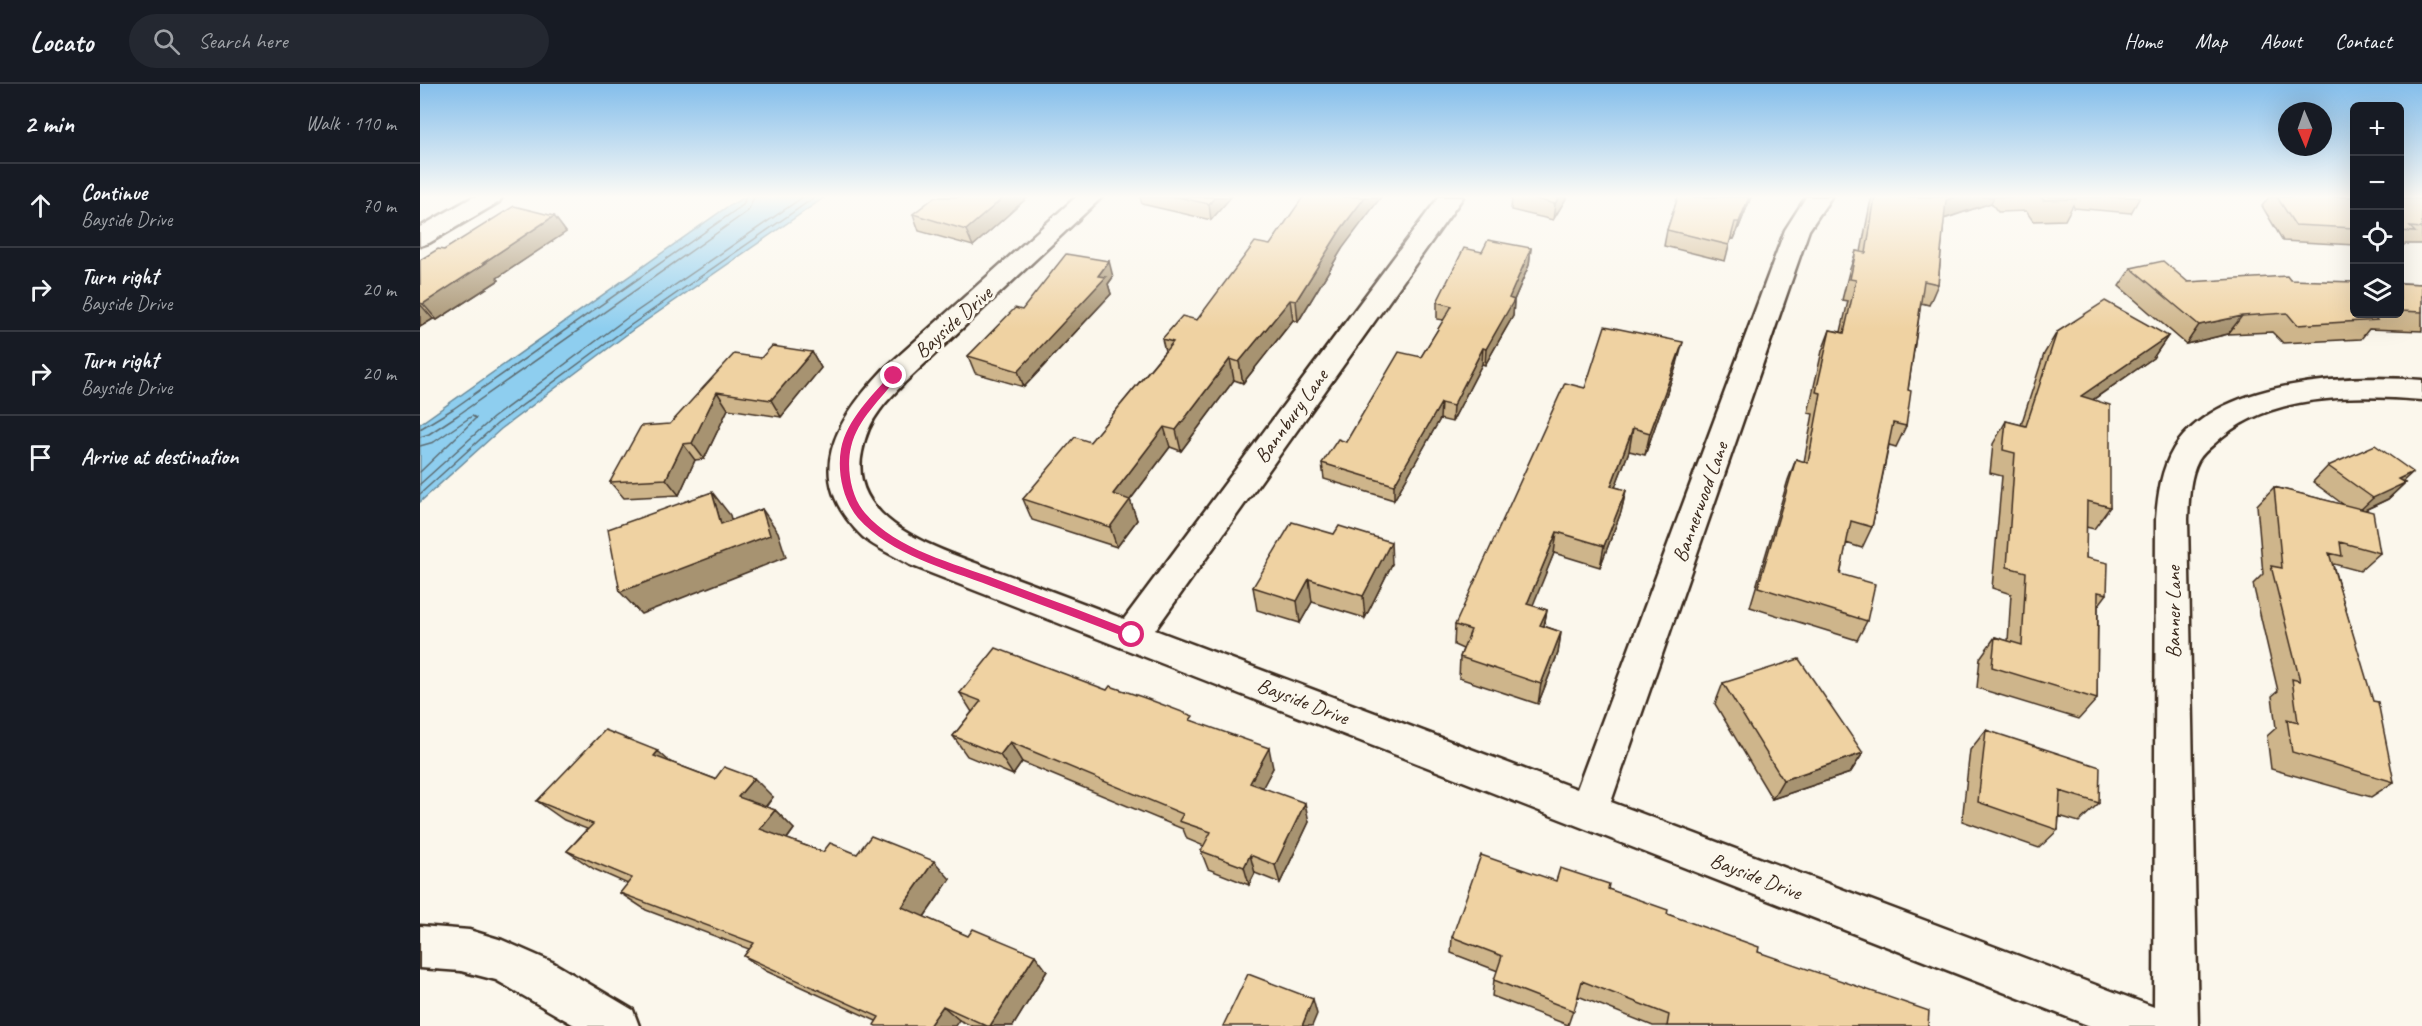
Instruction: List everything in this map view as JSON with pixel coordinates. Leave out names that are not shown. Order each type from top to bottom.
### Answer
[{"type":"street","name":"Bayside Drive","points":[[1042,241],[880,390],[858,417],[846,448],[845,477],[853,502],[862,516],[875,529],[904,547],[2147,1026]]},
{"type":"street","name":"Bannbury Lane","points":[[1132,635],[1419,241]]},
{"type":"street","name":"Bannerwood Lane","points":[[1588,811],[1793,241]]},
{"type":"street","name":"Banner Lane","points":[[2176,1026],[2172,519],[2173,499],[2181,465],[2189,450],[2234,416],[2290,394],[2340,388],[2422,390]]},
{"type":"street","points":[[420,947],[484,954],[506,963],[617,1026]]},
{"type":"water","points":[[679,241],[761,241],[634,329],[501,429],[420,502],[420,424]]},
{"type":"building","points":[[458,241],[516,241],[423,304],[420,303],[420,260],[438,249],[444,250]]},
{"type":"building","points":[[1273,241],[1334,241],[1296,301],[1290,300],[1239,362],[1230,359],[1176,430],[1164,427],[1113,494],[1130,500],[1110,527],[1023,499],[1075,437],[1090,442],[1173,342],[1162,339],[1182,316],[1197,320],[1255,242],[1270,245]]},
{"type":"building","points":[[1488,241],[1531,248],[1509,298],[1514,300],[1486,349],[1483,348],[1453,406],[1441,403],[1394,485],[1322,463],[1338,439],[1346,442],[1399,352],[1421,357],[1452,306],[1437,302],[1464,248],[1482,252]]},
{"type":"building","points":[[1712,241],[1730,241],[1729,245]]},
{"type":"building","points":[[1868,241],[1942,241],[1938,284],[1924,281],[1908,390],[1911,391],[1906,426],[1893,423],[1872,527],[1851,521],[1840,574],[1875,584],[1867,621],[1758,587],[1796,459],[1808,463],[1821,393],[1816,392],[1830,330],[1844,333],[1856,280],[1850,279],[1856,251],[1866,253]]},
{"type":"building","points":[[1066,254],[1109,261],[1098,276],[1106,277],[1018,371],[968,356],[1015,308],[1022,310]]},
{"type":"building","points":[[2163,261],[2188,282],[2287,276],[2290,280],[2350,282],[2350,318],[2375,318],[2377,320],[2297,325],[2287,313],[2242,316],[2199,325],[2131,268]]},
{"type":"building","points":[[2404,283],[2422,284],[2422,312],[2404,311]]},
{"type":"building","points":[[2105,301],[2168,336],[2081,396],[2110,405],[2110,507],[2087,501],[2086,558],[2108,563],[2107,594],[2098,592],[2097,699],[1992,667],[1995,637],[2022,645],[2026,572],[2007,567],[2015,453],[2003,450],[2006,421],[2026,426],[2057,332]]},
{"type":"building","points":[[1605,326],[1683,342],[1650,433],[1633,428],[1611,486],[1626,490],[1604,546],[1557,532],[1527,604],[1547,610],[1540,625],[1561,632],[1541,684],[1460,657],[1471,630],[1455,625],[1565,383],[1585,388]]},
{"type":"building","points":[[772,346],[812,352],[771,400],[717,392],[692,443],[683,444],[666,479],[610,482],[641,426],[670,424],[734,354],[761,358]]},
{"type":"building","points":[[2375,445],[2413,472],[2398,479],[2405,483],[2373,498],[2328,466]]},
{"type":"building","points":[[2274,487],[2373,512],[2380,553],[2340,542],[2342,556],[2329,553],[2373,701],[2378,702],[2394,782],[2292,752],[2287,719],[2298,722],[2292,679],[2300,681],[2271,566],[2282,568]]},
{"type":"building","points":[[712,492],[721,524],[762,509],[770,535],[620,592],[608,529]]},
{"type":"building","points":[[1292,522],[1334,534],[1339,526],[1391,542],[1363,596],[1309,579],[1297,601],[1253,587]]},
{"type":"building","points":[[996,648],[1107,690],[1110,686],[1145,698],[1193,716],[1190,720],[1269,748],[1250,783],[1305,803],[1275,865],[1250,855],[1244,867],[1201,851],[1211,832],[1179,821],[1183,814],[1010,742],[1000,755],[953,736],[981,701],[960,693]]},
{"type":"building","points":[[1799,659],[1863,753],[1783,780],[1723,683]]},
{"type":"building","points":[[605,730],[658,751],[654,756],[715,779],[724,767],[754,778],[738,797],[775,810],[760,829],[823,852],[830,843],[857,854],[871,836],[934,861],[902,907],[968,936],[973,929],[1035,955],[990,1026],[943,1006],[929,1026],[876,1026],[874,1025],[879,1017],[744,956],[754,943],[620,893],[632,878],[567,851],[593,824],[537,801]]},
{"type":"building","points":[[1986,730],[2100,767],[2099,803],[2060,791],[2058,830],[1978,802]]},
{"type":"building","points":[[1481,855],[1556,881],[1560,868],[1609,884],[1608,889],[1668,910],[1667,914],[1759,947],[1758,952],[1929,1011],[1928,1026],[1667,1026],[1669,1015],[1582,981],[1574,1011],[1494,980],[1502,956],[1452,937]]},
{"type":"building","points":[[1248,974],[1313,999],[1302,1026],[1223,1026]]},
{"type":"route","points":[[894,376],[858,417],[846,448],[845,477],[853,502],[862,516],[888,538],[922,555],[1132,635]]}]
